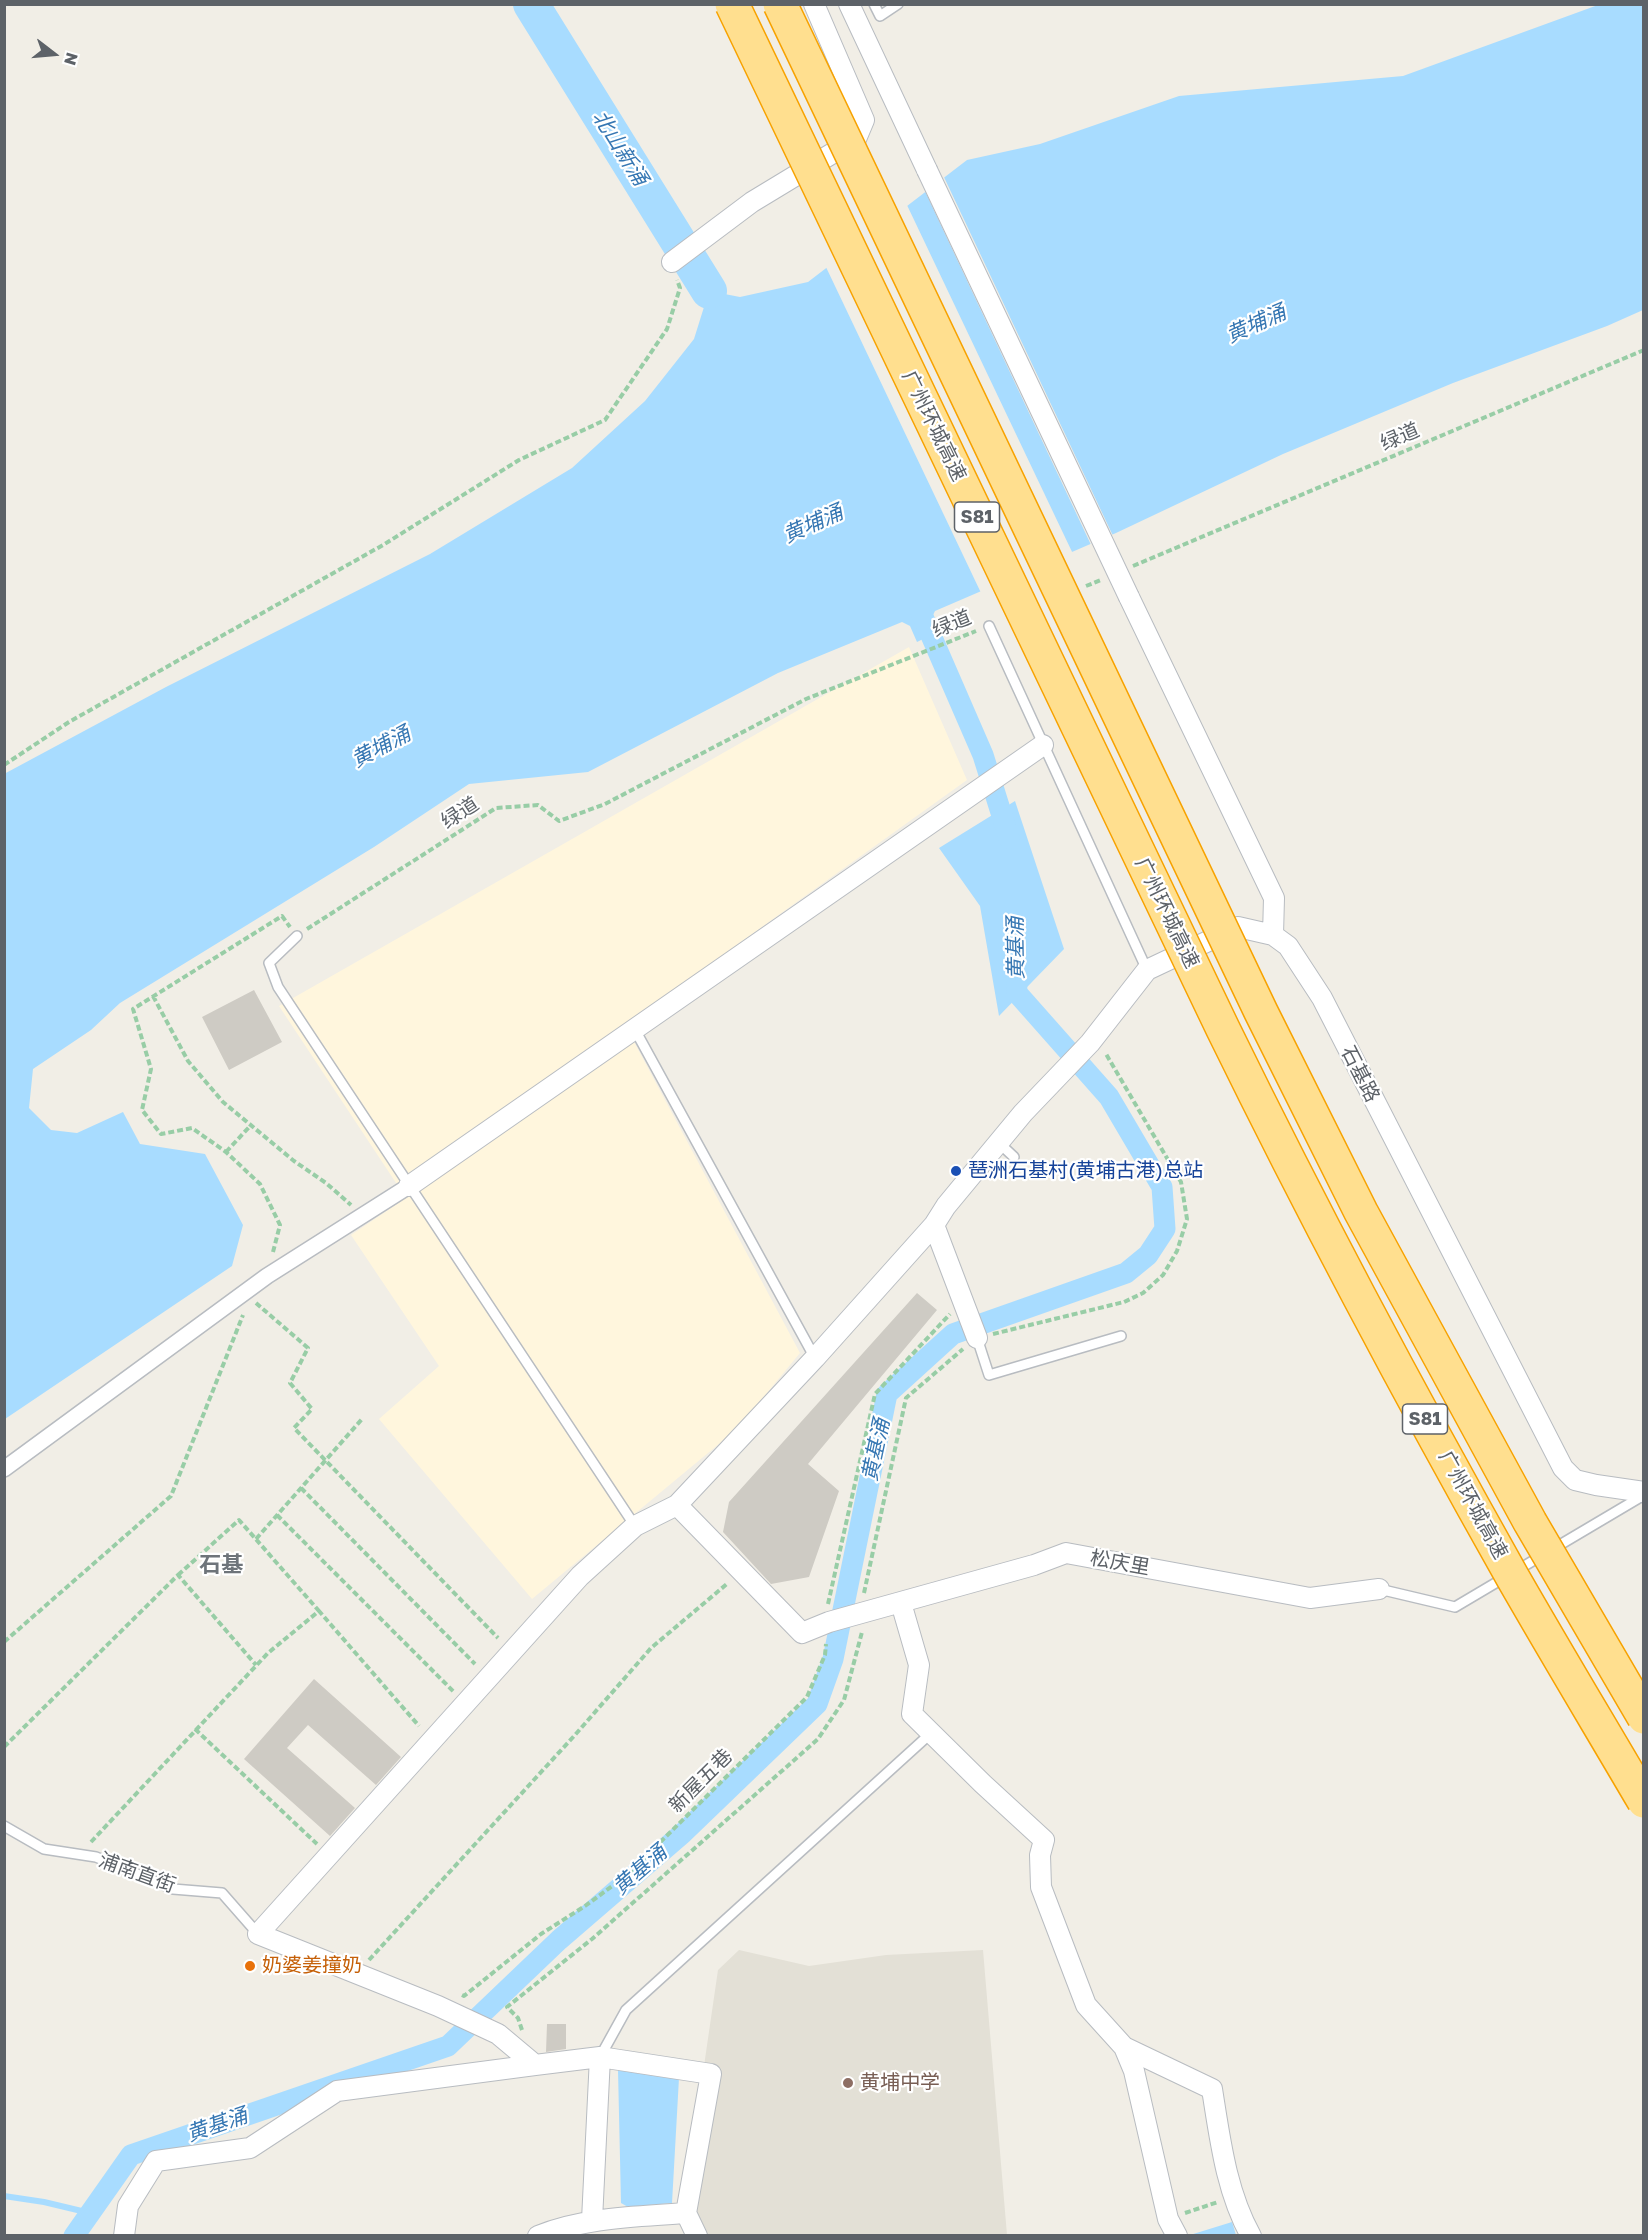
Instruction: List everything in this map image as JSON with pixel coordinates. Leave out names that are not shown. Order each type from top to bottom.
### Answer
[{"type":"highway","name":"广州环城高速","points":[[732,4],[1222,1029],[1296,1179],[1508,1569],[1644,1801]]},
{"type":"highway","name":"S81","points":[[780,4],[1256,1001],[1361,1212],[1530,1522],[1644,1717]]},
{"type":"street","points":[[675,260],[753,202],[856,139],[864,120],[814,4]]},
{"type":"street","points":[[849,4],[1274,898],[1273,935]]},
{"type":"street","points":[[4,1469],[258,1287],[409,1186],[1043,745]]},
{"type":"street","name":"石基路","points":[[677,1505],[815,1358],[933,1225],[998,1142],[1090,1043],[1147,970],[1238,927],[1273,935],[1288,946],[1298,958],[1322,998],[1563,1468],[1575,1480],[1644,1494]]},
{"type":"street","points":[[933,1225],[977,1338]]},
{"type":"street","points":[[535,2065],[498,2034],[442,2008],[258,1934],[580,1576],[635,1526],[677,1505],[742,1571]]},
{"type":"street","name":"松庆里","points":[[742,1571],[801,1633],[829,1622],[867,1613],[1066,1554],[1310,1598],[1379,1589]]},
{"type":"street","points":[[901,1603],[919,1665],[912,1714],[930,1734],[1044,1840],[1040,1855],[1041,1887],[1086,2005],[1124,2047],[1134,2071],[1172,2227]]},
{"type":"street","points":[[1124,2047],[1212,2090],[1220,2140],[1233,2196],[1251,2235]]},
{"type":"street","points":[[592,2220],[600,2057]]},
{"type":"street","points":[[124,2235],[128,2206],[156,2161],[250,2148],[337,2091],[600,2057],[711,2074],[686,2213],[697,2235]]},
{"type":"street","points":[[538,2235],[560,2227],[592,2220],[686,2213]]},
{"type":"lane","points":[[874,4],[880,16],[898,4]]},
{"type":"lane","points":[[989,626],[1147,970]]},
{"type":"lane","points":[[297,936],[268,963],[278,987],[635,1526]]},
{"type":"lane","points":[[634,1028],[815,1358]]},
{"type":"lane","points":[[998,1142],[1014,1157]]},
{"type":"lane","points":[[977,1338],[989,1375],[1121,1336]]},
{"type":"lane","points":[[1379,1589],[1455,1607],[1644,1494]]},
{"type":"lane","points":[[600,2057],[626,2010],[930,1734]]},
{"type":"lane","name":"浦南直街","points":[[4,1826],[44,1849],[96,1857],[173,1889],[222,1893],[258,1934]]},
{"type":"path","points":[[4,765],[69,722],[383,544],[519,460],[604,420],[667,329],[680,288],[675,260]]},
{"type":"path","name":"绿道","points":[[1132,567],[1644,350]]},
{"type":"path","points":[[1077,590],[1110,576]]},
{"type":"path","name":"绿道","points":[[297,936],[496,808],[538,805],[559,821],[605,804],[807,699],[989,626]]},
{"type":"path","points":[[4,1642],[171,1496],[258,1287],[280,1226],[260,1184],[226,1152],[192,1128],[161,1134],[142,1110],[151,1069],[133,1009],[282,916],[297,936]]},
{"type":"path","points":[[153,996],[188,1061],[223,1102],[294,1161],[326,1183],[362,1216]]},
{"type":"path","points":[[535,2065],[518,2018],[507,2007],[592,1939],[818,1739],[844,1700],[867,1613],[863,1595],[906,1398],[977,1338],[1124,1302],[1143,1293],[1163,1275],[1177,1251],[1187,1219],[1181,1182],[1108,1055],[1090,1043]]},
{"type":"path","points":[[226,1152],[252,1124]]},
{"type":"path","points":[[258,1287],[308,1348],[290,1383],[312,1409],[294,1428],[511,1652]]},
{"type":"path","points":[[829,1622],[828,1599],[875,1395],[946,1315],[965,1306]]},
{"type":"path","points":[[256,1539],[362,1419]]},
{"type":"path","points":[[301,1488],[488,1677]]},
{"type":"path","points":[[277,1515],[465,1703]]},
{"type":"path","points":[[4,1747],[178,1575],[239,1520],[432,1740]]},
{"type":"path","points":[[357,1974],[575,1735],[651,1648],[742,1571]]},
{"type":"path","points":[[178,1575],[256,1665]]},
{"type":"path","points":[[79,1854],[256,1665],[319,1611]]},
{"type":"path","name":"新屋五巷","points":[[442,2008],[448,1990],[464,1996],[541,1934],[626,1876],[807,1697],[825,1656],[829,1622]]},
{"type":"path","points":[[195,1729],[329,1855]]},
{"type":"path","points":[[1172,2227],[1233,2196]]},
{"type":"shaded area","points":[[909,647],[967,780],[625,1025],[800,1353],[737,1429],[532,1599],[379,1419],[439,1366],[351,1235],[406,1198],[279,1006]]},
{"type":"shaded area","name":"黄埔中学","points":[[739,1950],[809,1966],[886,1955],[983,1950],[1007,2235],[705,2235],[685,2196],[718,1970]]},
{"type":"water","name":"黄埔涌","points":[[1598,5],[1643,5],[1643,310],[1607,326],[1453,383],[1283,454],[1116,533],[935,611],[932,617],[935,633],[917,642],[910,626],[902,622],[778,673],[588,772],[469,784],[374,847],[120,1003],[91,1030],[33,1069],[29,1108],[51,1130],[77,1133],[123,1112],[140,1144],[205,1154],[243,1225],[232,1266],[5,1419],[4,774],[166,687],[430,554],[572,468],[645,401],[694,339],[709,291],[740,297],[808,282],[967,160],[1040,144],[1179,96],[1403,76]]},
{"type":"water","points":[[1015,801],[1064,949],[999,1016],[980,906],[939,848]]},
{"type":"water","points":[[618,2070],[679,2078],[672,2203],[628,2207],[621,2203]]},
{"type":"water","points":[[1232,2222],[1236,2235],[1190,2235]]},
{"type":"pier","points":[[943,175],[1114,538],[1092,547],[924,189]]},
{"type":"pier","points":[[906,203],[1074,556],[982,595],[825,265]]},
{"type":"building","points":[[254,990],[282,1042],[229,1070],[202,1017]]},
{"type":"building","points":[[917,1293],[937,1310],[808,1464],[839,1491],[809,1577],[771,1584],[723,1532],[729,1502]]},
{"type":"building","points":[[314,1679],[401,1757],[376,1785],[308,1725],[287,1748],[355,1808],[330,1836],[244,1759]]},
{"type":"building","points":[[547,2024],[566,2024],[566,2049],[546,2052]]},
{"type":"waterway","name":"北山新涌","points":[[531,4],[709,291]]},
{"type":"waterway","name":"黄基涌","points":[[920,610],[983,755],[1009,838]]},
{"type":"waterway","name":"黄基涌","points":[[74,2236],[131,2155],[448,2046],[559,1940],[683,1833],[817,1704],[833,1659],[887,1394],[953,1334],[1126,1273],[1148,1255],[1165,1229],[1162,1187],[1109,1097],[1017,993],[1016,967]]},
{"type":"waterway","points":[[4,2196],[44,2202],[90,2213]]},
{"type":"place","name":"琶洲石基村(黄埔古港)总站","points":[[956,1171]]},
{"type":"place","name":"奶婆姜撞奶","points":[[250,1966]]},
{"type":"place","name":"黄埔中学","points":[[848,2083]]},
{"type":"district","name":"石基","points":[[221,1565]]}]
